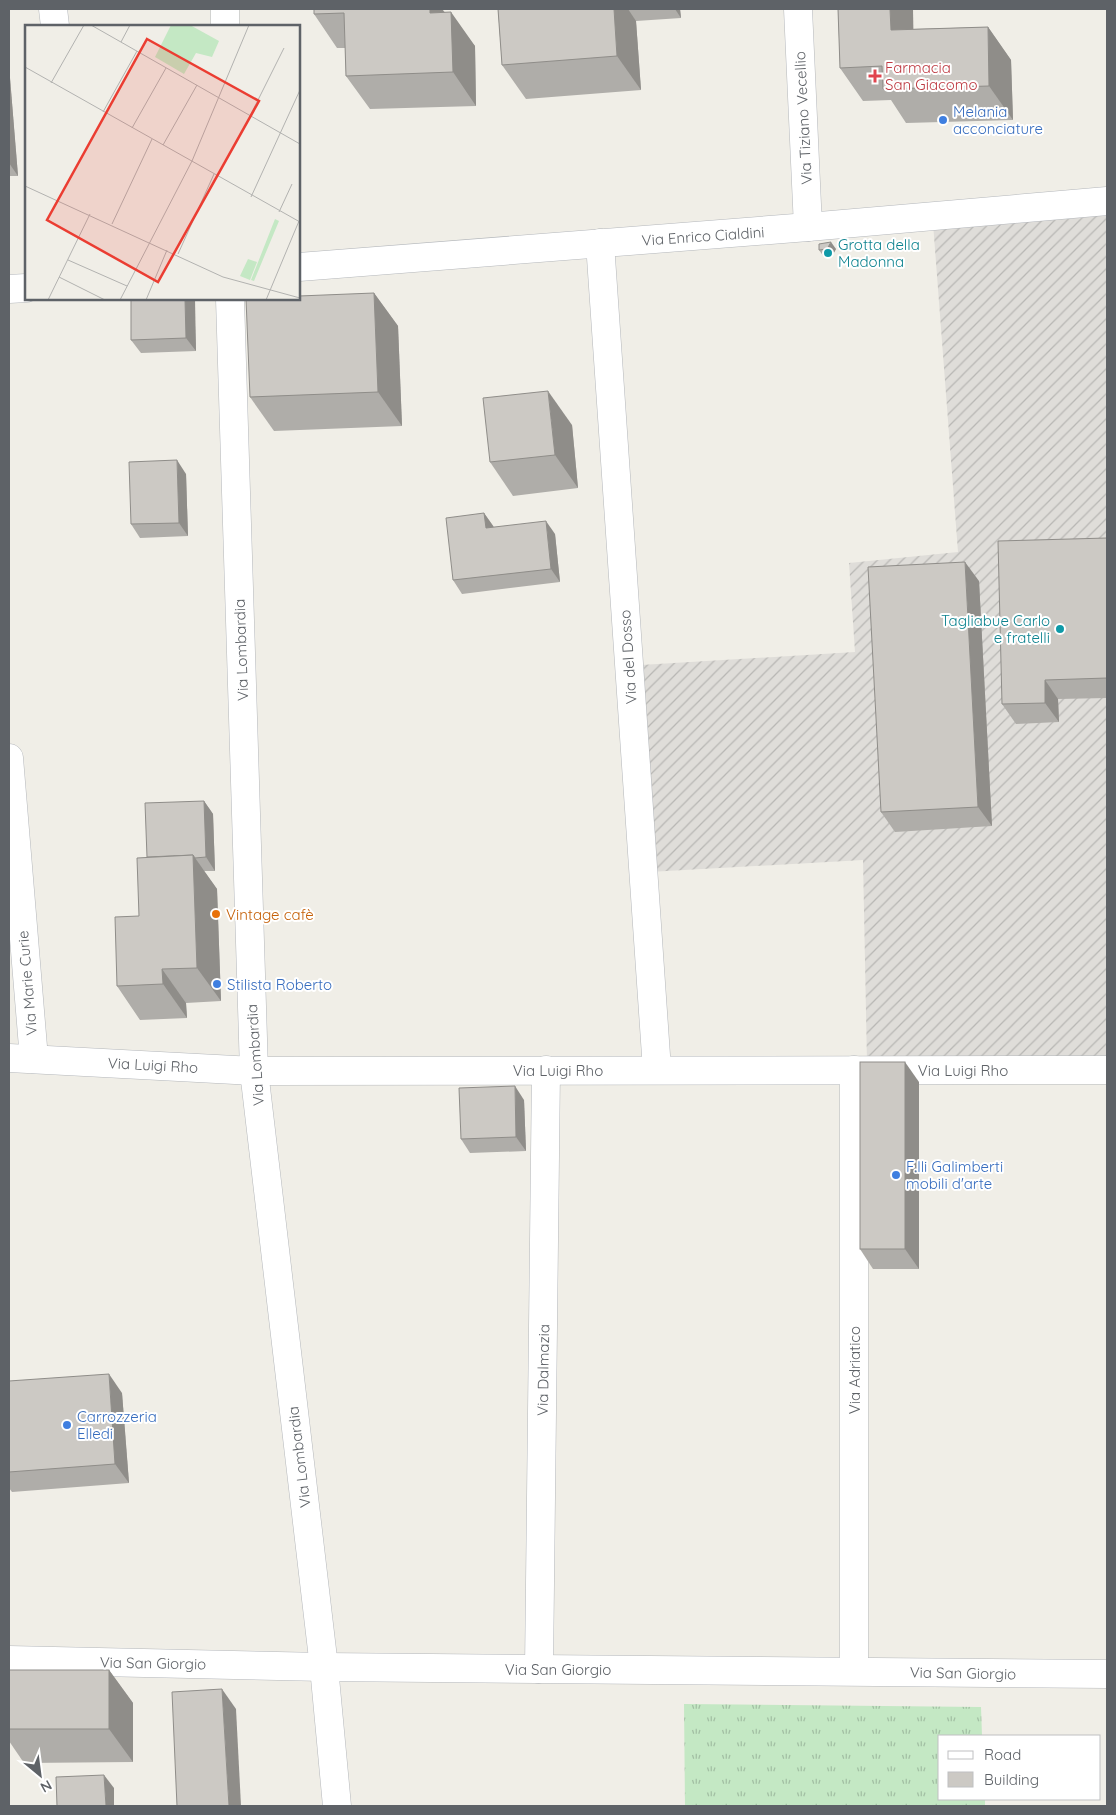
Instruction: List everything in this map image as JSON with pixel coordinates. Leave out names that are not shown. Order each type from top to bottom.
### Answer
[{"type":"street","points":[[53,9],[55,25]]},
{"type":"street","points":[[225,9],[225,25]]},
{"type":"street","name":"Via Tiziano Vecellio","points":[[798,9],[808,227]]},
{"type":"street","name":"Via Enrico Cialdini","points":[[300,267],[600,244],[1107,201]]},
{"type":"street","name":"Via del Dosso","points":[[600,244],[657,1070]]},
{"type":"street","points":[[9,290],[25,288]]},
{"type":"street","name":"Via Lombardia","points":[[230,300],[254,1071],[324,1668],[337,1806]]},
{"type":"street","name":"Via Marie Curie","points":[[9,758],[21,1059]]},
{"type":"street","name":"Via Luigi Rho","points":[[21,1059],[254,1071],[1107,1070]]},
{"type":"street","name":"Via Dalmazia","points":[[539,1669],[546,1070]]},
{"type":"street","name":"Via Adriatico","points":[[854,1070],[854,1671]]},
{"type":"street","name":"Via San Giorgio","points":[[9,1660],[324,1668],[1107,1674]]},
{"type":"shaded area","points":[[1107,209],[1107,1063],[867,1063],[863,860],[649,872],[641,665],[855,652],[849,563],[958,552],[933,223]]},
{"type":"green space","points":[[684,1704],[981,1707],[982,1735],[938,1735],[938,1800],[985,1800],[985,1806],[685,1806]]},
{"type":"building","points":[[314,9],[430,9],[430,13],[451,12],[453,72],[346,76],[344,13],[314,14]]},
{"type":"building","points":[[498,9],[614,9],[617,56],[502,65]]},
{"type":"building","points":[[838,9],[890,9],[891,30],[988,27],[989,86],[883,89],[882,66],[840,68]]},
{"type":"building","points":[[831,242],[827,249],[819,250],[819,244]]},
{"type":"building","points":[[374,293],[378,392],[250,397],[246,300],[300,300],[300,296]]},
{"type":"building","points":[[131,300],[185,300],[186,338],[131,340]]},
{"type":"building","points":[[548,391],[555,455],[490,462],[483,398]]},
{"type":"building","points":[[177,460],[179,523],[131,524],[129,462]]},
{"type":"building","points":[[484,513],[486,528],[546,521],[551,569],[453,580],[446,518]]},
{"type":"building","name":"Tagliabue Carlo e fratelli","points":[[1107,538],[1107,678],[1045,680],[1045,703],[1002,704],[998,541]]},
{"type":"building","points":[[965,562],[978,807],[881,812],[868,567]]},
{"type":"building","points":[[204,801],[206,857],[195,858],[193,855],[147,857],[145,803]]},
{"type":"building","points":[[193,855],[197,968],[162,969],[163,984],[117,986],[115,917],[139,916],[137,858]]},
{"type":"building","name":"F.lli Galimberti mobili d'arte","points":[[860,1062],[905,1062],[905,1249],[860,1249]]},
{"type":"building","points":[[515,1086],[516,1137],[461,1139],[459,1088]]},
{"type":"building","name":"Carrozzeria Elledi","points":[[109,1374],[115,1464],[9,1472],[9,1381]]},
{"type":"building","points":[[9,1670],[109,1670],[109,1729],[9,1729]]},
{"type":"building","points":[[222,1689],[229,1806],[177,1806],[172,1692]]},
{"type":"building","points":[[104,1775],[106,1806],[57,1806],[56,1777]]},
{"type":"place","name":"Farmacia San Giacomo","points":[[875,76]]},
{"type":"place","name":"Melania acconciature","points":[[943,120]]},
{"type":"place","name":"Grotta della Madonna","points":[[828,253]]},
{"type":"place","name":"Tagliabue Carlo e fratelli","points":[[1060,629]]},
{"type":"place","name":"Vintage cafè","points":[[216,914]]},
{"type":"place","name":"Stilista Roberto","points":[[217,984]]},
{"type":"place","name":"F.lli Galimberti mobili d'arte","points":[[896,1175]]},
{"type":"place","name":"Carrozzeria Elledi","points":[[67,1425]]}]
